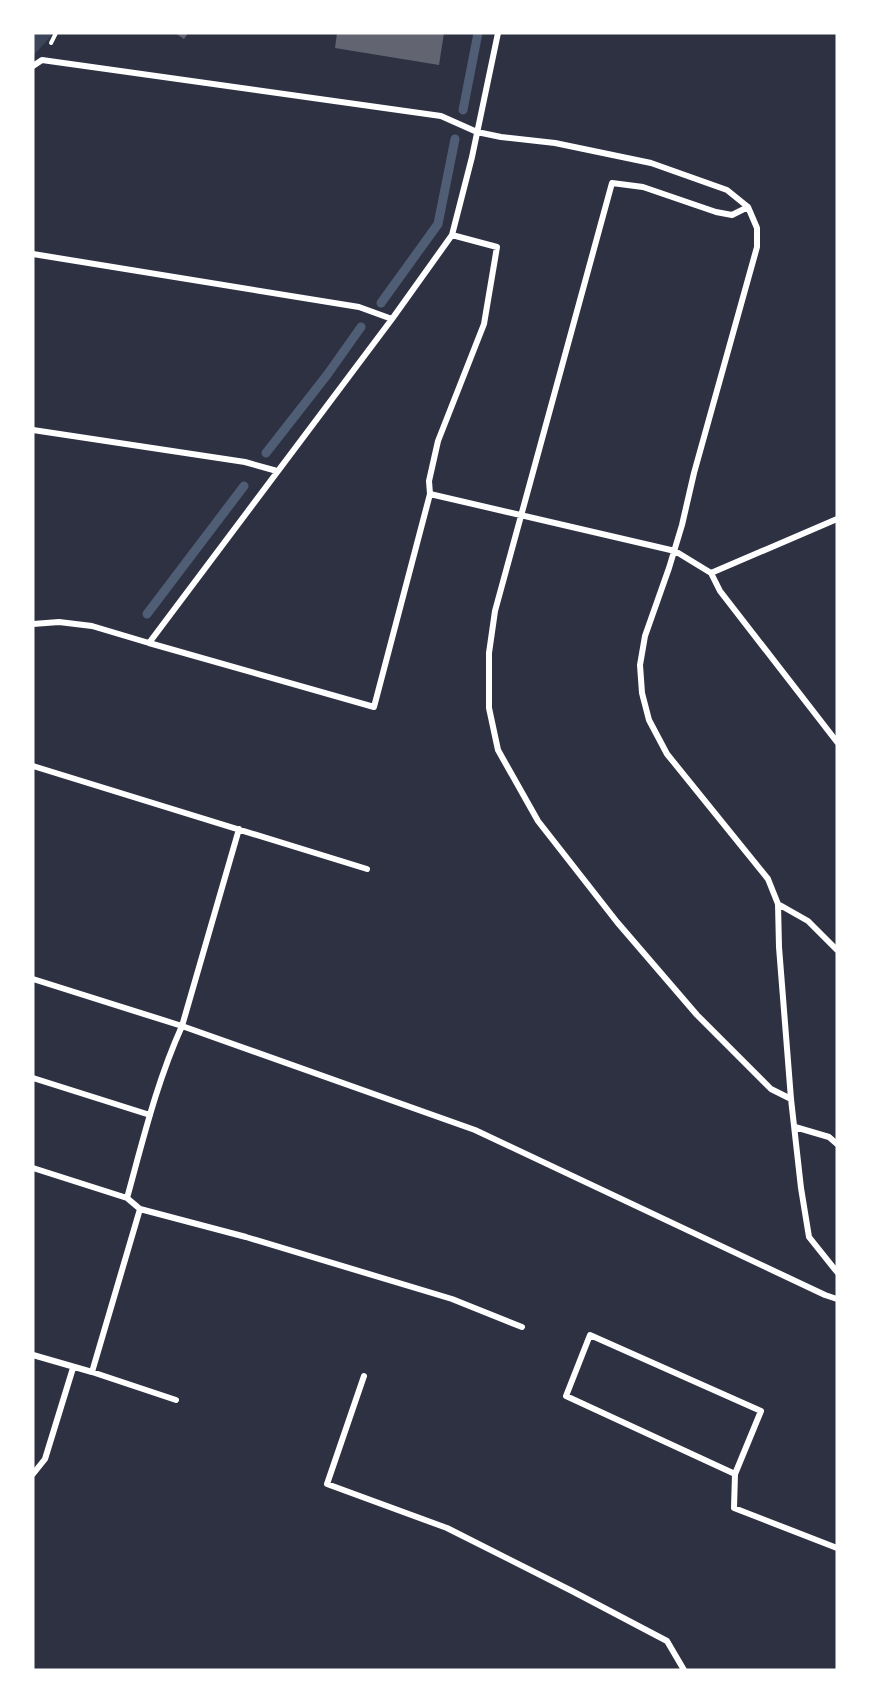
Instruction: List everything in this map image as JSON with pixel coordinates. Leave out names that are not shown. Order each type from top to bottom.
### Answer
[{"type":"street","points":[[149,643],[392,319],[452,235],[498,33]]},
{"type":"street","points":[[33,66],[42,60],[441,116],[477,132],[501,138],[555,143],[651,163],[727,189],[748,207],[758,228],[758,247],[694,473],[675,551],[645,636],[640,665],[642,693],[649,720],[667,754],[768,879],[778,904],[779,947],[791,1099],[801,1188],[809,1237],[837,1272]]},
{"type":"street","points":[[748,207],[732,215],[716,212],[643,187],[612,183],[495,611],[489,653],[489,708],[498,750],[538,821],[617,922],[697,1015],[771,1089],[791,1099]]},
{"type":"street","points":[[33,624],[59,622],[93,626],[374,707],[430,494],[429,481],[438,441],[484,324],[497,247],[452,235]]},
{"type":"street","points":[[33,254],[359,307],[392,319]]},
{"type":"street","points":[[33,430],[245,462],[277,471]]},
{"type":"street","points":[[430,494],[675,551],[711,573],[720,591],[837,742]]},
{"type":"street","points":[[711,573],[837,519]]},
{"type":"street","points":[[33,766],[367,869]]},
{"type":"street","points":[[127,1198],[150,1115],[170,1053],[182,1026],[239,829]]},
{"type":"street","points":[[778,904],[808,921],[837,950]]},
{"type":"street","points":[[33,979],[182,1026],[475,1130],[837,1299]]},
{"type":"street","points":[[33,1078],[150,1115]]},
{"type":"street","points":[[795,1127],[829,1137],[837,1144]]},
{"type":"street","points":[[33,1168],[127,1198],[140,1209],[452,1299],[522,1327]]},
{"type":"street","points":[[92,1372],[140,1209]]},
{"type":"street","points":[[735,1474],[566,1396],[590,1335],[761,1412],[735,1474],[734,1508],[837,1548]]},
{"type":"street","points":[[33,1355],[176,1400]]},
{"type":"street","points":[[33,1474],[45,1459],[73,1368]]},
{"type":"street","points":[[364,1376],[327,1484],[447,1528],[667,1641],[684,1670]]},
{"type":"shaded area","points":[[33,33],[54,33],[33,56]]},
{"type":"building","points":[[175,33],[188,33],[184,39]]},
{"type":"building","points":[[337,33],[444,33],[439,65],[335,48]]},
{"type":"waterway","points":[[463,110],[478,33]]},
{"type":"waterway","points":[[381,303],[438,224],[455,139]]},
{"type":"waterway","points":[[266,453],[361,327]]},
{"type":"waterway","points":[[147,614],[244,486]]}]
